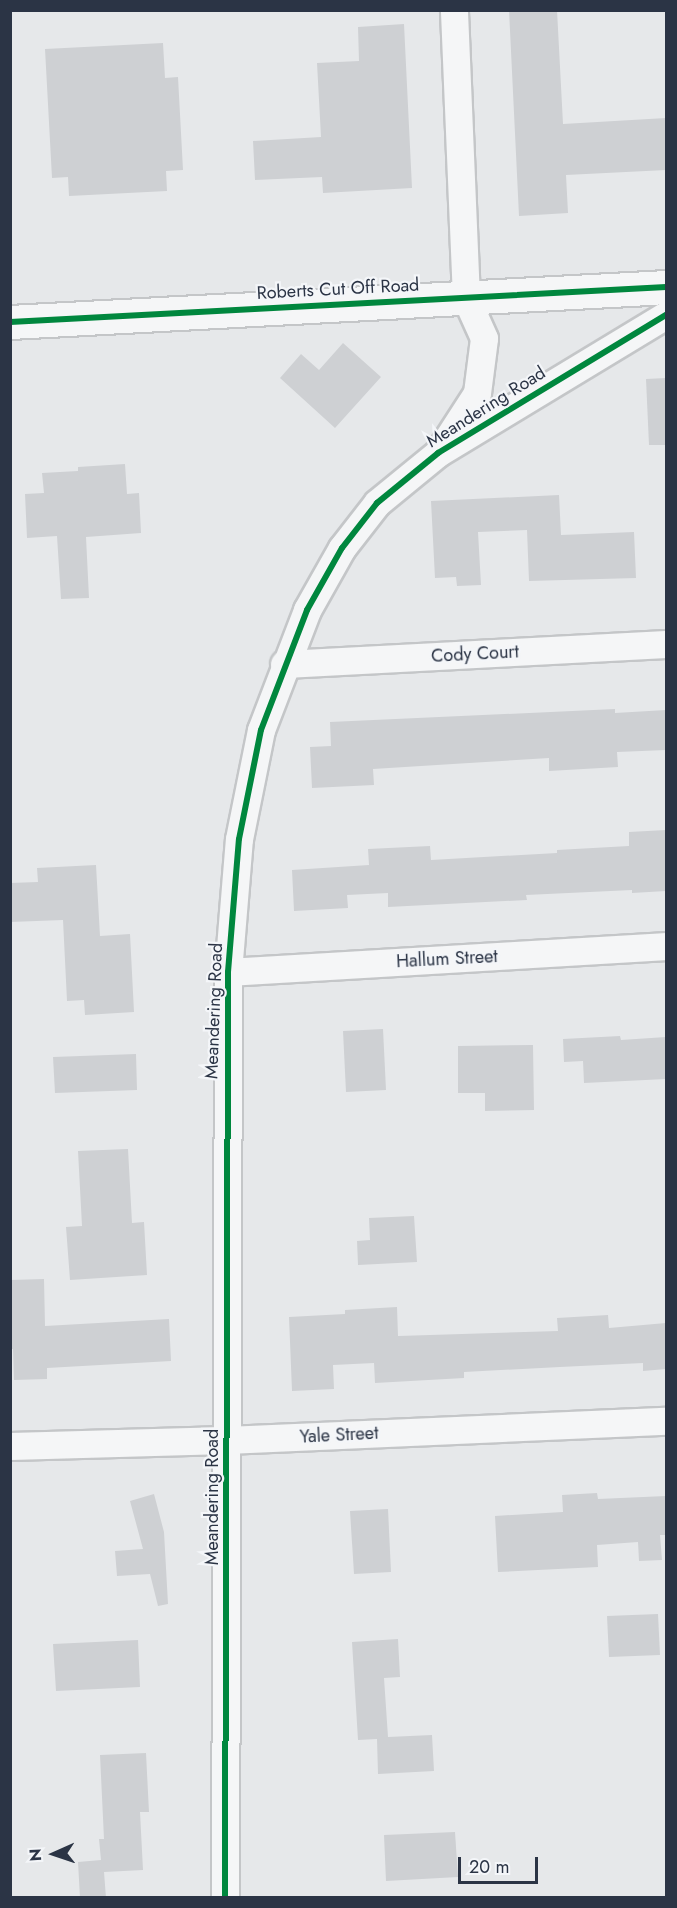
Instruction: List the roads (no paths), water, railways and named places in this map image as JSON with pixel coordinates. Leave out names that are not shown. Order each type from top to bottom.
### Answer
[{"type":"street","points":[[454,10],[466,298]]},
{"type":"street","name":"Roberts Cut Off Road","points":[[10,322],[666,287]]},
{"type":"street","name":"Meandering Road","points":[[438,453],[477,393],[484,338],[466,298]]},
{"type":"street","name":"Meandering Road","points":[[225,1898],[228,972],[239,839],[261,730],[284,664],[307,610],[342,548],[377,503],[438,453],[666,315]]},
{"type":"street","name":"Cody Court","points":[[284,664],[666,644]]},
{"type":"street","name":"Hallum Street","points":[[228,972],[666,946]]},
{"type":"street","name":"Yale Street","points":[[10,1446],[226,1440],[666,1421]]}]
